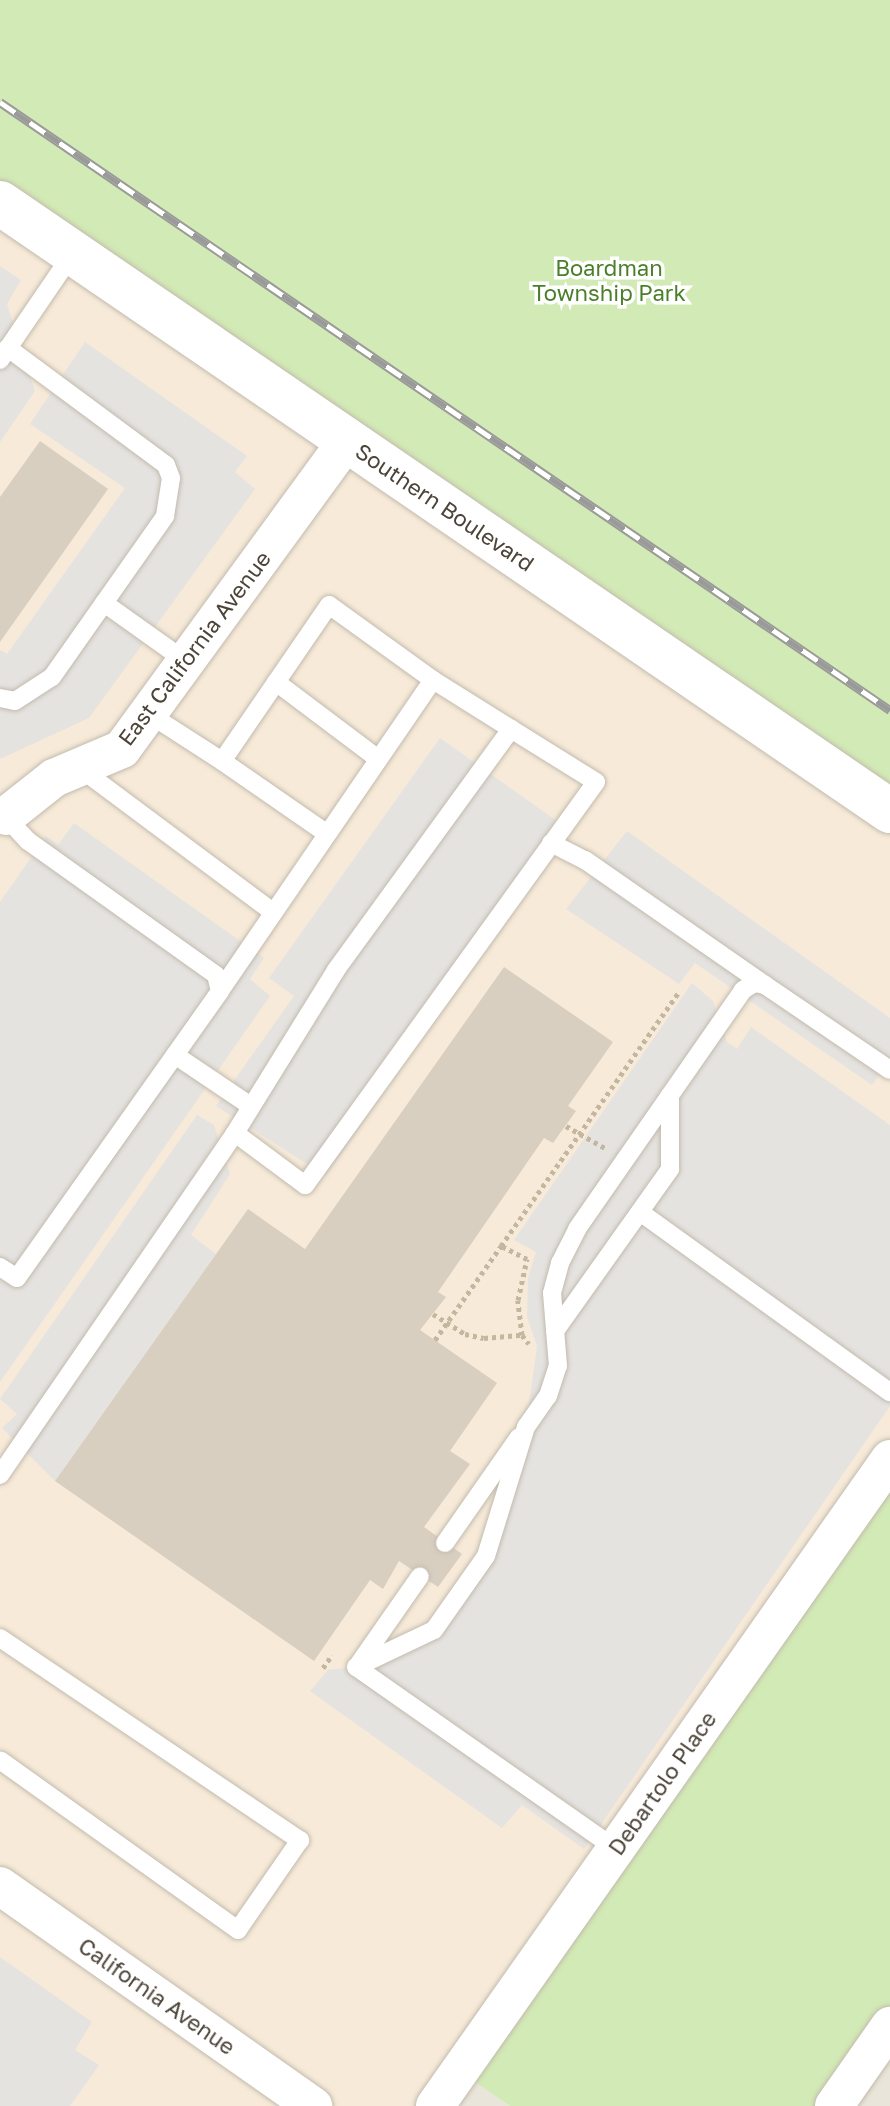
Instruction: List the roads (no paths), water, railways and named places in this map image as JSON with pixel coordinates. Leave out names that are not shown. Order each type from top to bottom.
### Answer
[{"type":"street","name":"Southern Boulevard","points":[[0,203],[890,811]]},
{"type":"street","name":"East California Avenue","points":[[2,817],[54,778],[122,749],[347,440]]},
{"type":"street","name":"Debartolo Place","points":[[435,2106],[890,1459]]},
{"type":"street","name":"California Avenue","points":[[0,1886],[313,2106]]},
{"type":"street","points":[[834,2106],[890,2026]]},
{"type":"lane","points":[[0,698],[15,701],[52,677],[165,516],[171,478],[166,465],[6,342],[73,253]]},
{"type":"lane","points":[[104,603],[187,662]]},
{"type":"lane","points":[[222,761],[329,605],[433,680],[596,782],[305,1185],[235,1133]]},
{"type":"lane","points":[[0,1267],[17,1278],[220,991],[433,680]]},
{"type":"lane","points":[[276,682],[378,759]]},
{"type":"lane","points":[[149,714],[326,833]]},
{"type":"lane","points":[[0,1475],[235,1133],[249,1105],[336,970],[511,729]]},
{"type":"lane","points":[[81,769],[273,912]]},
{"type":"lane","points":[[2,817],[28,841],[216,975],[220,991]]},
{"type":"lane","points":[[551,843],[585,860],[890,1070]]},
{"type":"lane","points":[[445,1543],[548,1396],[558,1366],[552,1293],[560,1263],[577,1229],[743,990],[754,983],[765,985]]},
{"type":"lane","points":[[175,1055],[249,1105]]},
{"type":"lane","points":[[555,1331],[670,1169],[670,1095]]},
{"type":"lane","points":[[640,1212],[890,1392]]},
{"type":"lane","points":[[356,1667],[434,1630],[486,1556],[526,1427]]},
{"type":"lane","points":[[356,1667],[420,1576]]},
{"type":"lane","points":[[0,1638],[300,1840],[238,1930],[0,1760]]},
{"type":"lane","points":[[356,1667],[616,1849]]},
{"type":"railway","points":[[0,102],[890,710]]},
{"type":"park label","name":"Boardman Township Park","points":[[609,280]]}]
